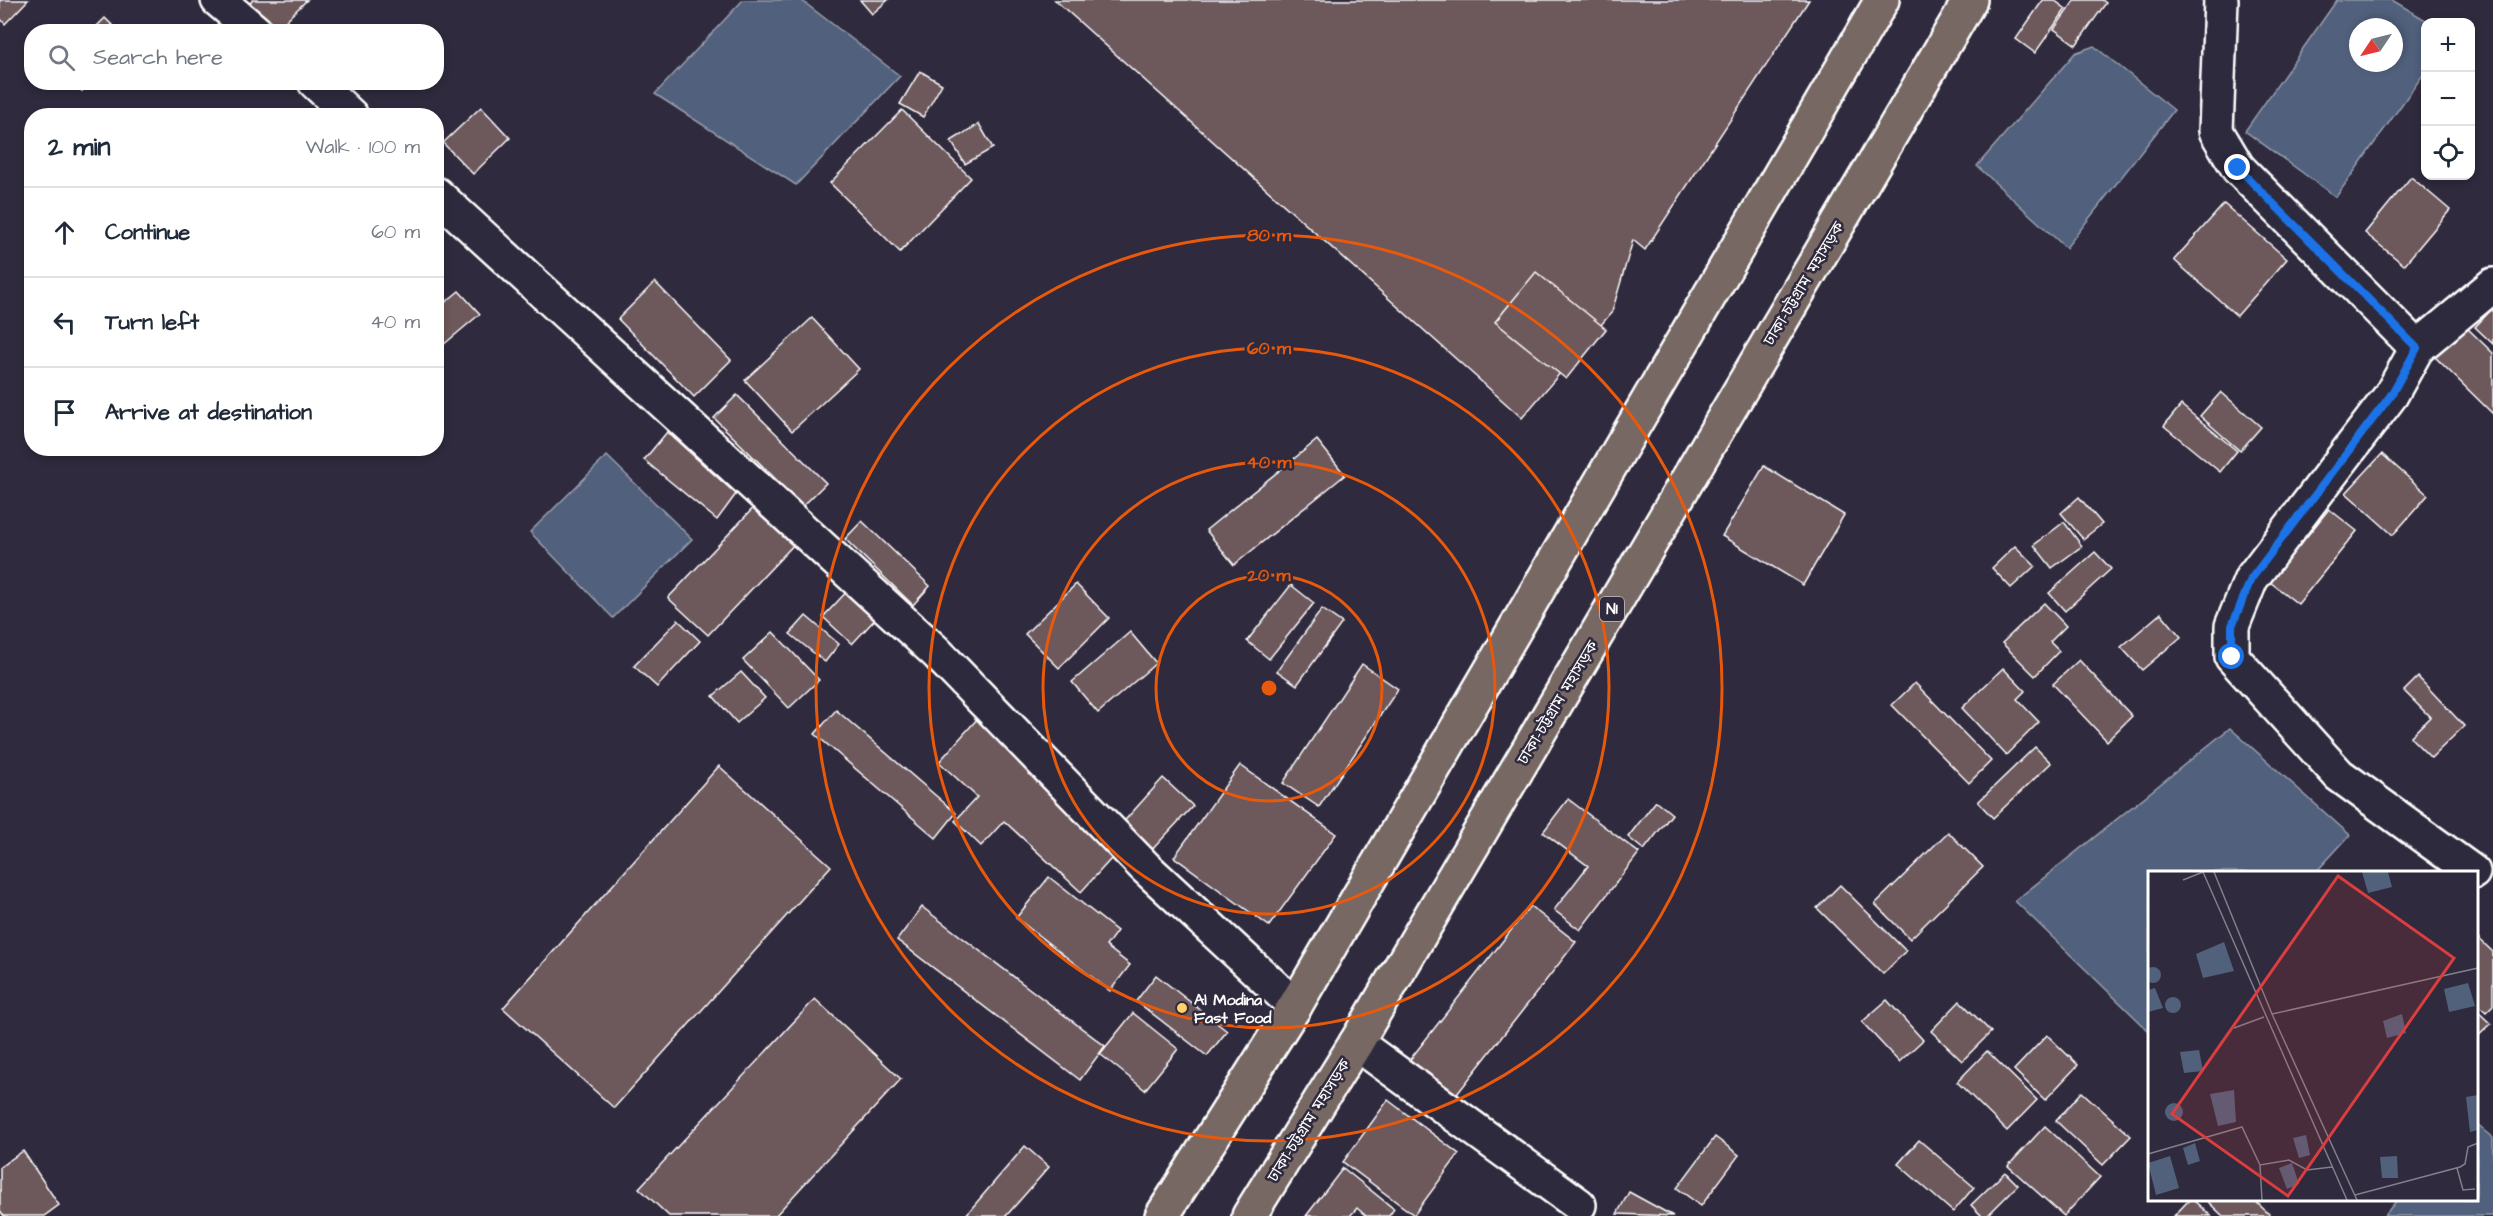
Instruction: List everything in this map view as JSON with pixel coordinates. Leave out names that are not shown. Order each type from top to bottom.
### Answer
[{"type":"highway","points":[[1162,1216],[1295,1006],[1882,0]]},
{"type":"highway","name":"ঢাকা-চট্টগ্রাম মহাসড়ক","points":[[1249,1216],[1356,1043],[1970,0]]},
{"type":"street","points":[[218,0],[246,24]]},
{"type":"street","points":[[2221,0],[2216,131],[2238,168],[2417,348]]},
{"type":"street","points":[[323,90],[343,108]]},
{"type":"street","points":[[444,201],[936,652],[1146,867],[1295,1006]]},
{"type":"street","points":[[2470,871],[2339,775],[2232,657],[2232,626],[2251,579],[2391,395],[2417,348],[2493,285]]},
{"type":"street","points":[[2478,876],[2493,887]]},
{"type":"street","points":[[1356,1043],[1579,1205]]},
{"type":"water","points":[[743,0],[801,0],[900,76],[796,185],[655,94]]},
{"type":"water","points":[[2337,0],[2392,0],[2422,18],[2421,78],[2336,197],[2245,131]]},
{"type":"water","points":[[2094,46],[2174,110],[2066,248],[1977,166],[2075,53]]},
{"type":"water","points":[[607,456],[692,539],[613,618],[530,532]]},
{"type":"water","points":[[2230,728],[2350,835],[2317,871],[2148,871],[2148,1030],[2015,901]]},
{"type":"water","points":[[2478,1126],[2493,1138],[2493,1216],[2384,1216],[2396,1201],[2478,1201]]},
{"type":"building","points":[[0,0],[28,0],[5,24],[0,18]]},
{"type":"building","points":[[253,0],[307,0],[282,24],[266,24],[247,6]]},
{"type":"building","points":[[860,0],[888,0],[872,14]]},
{"type":"building","points":[[1055,0],[1809,0],[1645,250],[1633,240],[1612,312],[1522,418]]},
{"type":"building","points":[[2043,0],[2054,0],[2066,9],[2035,53],[2016,39]]},
{"type":"building","points":[[2075,0],[2102,0],[2106,3],[2076,45],[2054,29]]},
{"type":"building","points":[[105,18],[111,24],[99,24]]},
{"type":"building","points":[[920,71],[942,84],[923,117],[900,104]]},
{"type":"building","points":[[481,107],[510,138],[473,174],[444,142]]},
{"type":"building","points":[[902,110],[971,178],[900,252],[830,183]]},
{"type":"building","points":[[979,124],[993,148],[965,164],[951,141]]},
{"type":"building","points":[[2411,177],[2450,210],[2404,265],[2365,233]]},
{"type":"building","points":[[2224,204],[2287,259],[2237,316],[2174,260]]},
{"type":"building","points":[[1536,272],[1606,329],[1566,379],[1495,322]]},
{"type":"building","points":[[655,282],[731,360],[694,397],[618,319]]},
{"type":"building","points":[[459,291],[480,314],[444,344],[444,303]]},
{"type":"building","points":[[2493,308],[2493,344],[2475,327]]},
{"type":"building","points":[[812,318],[859,369],[792,431],[745,380]]},
{"type":"building","points":[[2464,325],[2493,353],[2493,414],[2434,356]]},
{"type":"building","points":[[2221,392],[2261,427],[2240,451],[2200,416]]},
{"type":"building","points":[[737,395],[826,483],[803,506],[714,418]]},
{"type":"building","points":[[2181,405],[2237,451],[2220,472],[2164,426]]},
{"type":"building","points":[[667,432],[736,494],[717,520],[644,460]]},
{"type":"building","points":[[1317,440],[1345,475],[1234,565],[1206,530]]},
{"type":"building","points":[[2382,454],[2428,495],[2393,535],[2346,493]]},
{"type":"building","points":[[1764,466],[1844,515],[1803,585],[1722,536]]},
{"type":"building","points":[[2079,497],[2102,524],[2083,539],[2061,513]]},
{"type":"building","points":[[760,501],[799,539],[708,635],[668,598]]},
{"type":"building","points":[[2329,509],[2357,531],[2298,604],[2270,582]]},
{"type":"building","points":[[862,521],[930,586],[913,605],[845,539]]},
{"type":"building","points":[[2064,522],[2082,546],[2052,568],[2034,545]]},
{"type":"building","points":[[2015,546],[2035,566],[2011,588],[1992,568]]},
{"type":"building","points":[[2095,552],[2111,569],[2065,611],[2049,593]]},
{"type":"building","points":[[1076,584],[1109,618],[1059,668],[1025,634]]},
{"type":"building","points":[[1291,585],[1314,603],[1269,659],[1247,641]]},
{"type":"building","points":[[851,587],[880,614],[852,644],[823,617]]},
{"type":"building","points":[[2044,603],[2066,626],[2050,642],[2059,651],[2035,676],[2002,643]]},
{"type":"building","points":[[1322,609],[1342,623],[1297,685],[1277,671]]},
{"type":"building","points":[[2161,613],[2181,637],[2142,670],[2121,647]]},
{"type":"building","points":[[806,616],[839,644],[825,662],[790,634]]},
{"type":"building","points":[[678,620],[700,641],[657,687],[634,666]]},
{"type":"building","points":[[773,632],[819,680],[789,708],[743,660]]},
{"type":"building","points":[[1130,632],[1156,663],[1098,713],[1072,682]]},
{"type":"building","points":[[2079,660],[2132,716],[2107,741],[2053,684]]},
{"type":"building","points":[[1362,664],[1398,689],[1319,807],[1283,783]]},
{"type":"building","points":[[2003,668],[2025,691],[2017,699],[2039,722],[2006,755],[1962,708]]},
{"type":"building","points":[[741,672],[765,698],[737,723],[713,696]]},
{"type":"building","points":[[2418,677],[2464,726],[2431,758],[2410,737],[2430,717],[2404,691]]},
{"type":"building","points":[[1915,683],[1991,761],[1969,783],[1892,705]]},
{"type":"building","points":[[836,710],[956,813],[936,838],[815,734]]},
{"type":"building","points":[[978,718],[1120,849],[1081,892],[1004,821],[981,846],[955,821],[977,797],[939,762]]},
{"type":"building","points":[[2035,747],[2051,763],[1993,818],[1978,802]]},
{"type":"building","points":[[1240,765],[1336,834],[1269,926],[1174,857]]},
{"type":"building","points":[[719,766],[831,866],[614,1108],[503,1008]]},
{"type":"building","points":[[1163,778],[1193,806],[1148,854],[1119,827]]},
{"type":"building","points":[[1568,799],[1639,853],[1580,930],[1554,910],[1588,866],[1543,832]]},
{"type":"building","points":[[1656,801],[1672,814],[1644,850],[1628,837]]},
{"type":"building","points":[[1948,832],[1983,867],[1910,939],[1875,904]]},
{"type":"building","points":[[1049,877],[1117,931],[1106,946],[1130,965],[1110,991],[1016,918]]},
{"type":"building","points":[[1840,885],[1906,951],[1883,974],[1817,908]]},
{"type":"building","points":[[1530,906],[1576,942],[1454,1098],[1408,1062]]},
{"type":"building","points":[[922,907],[1105,1046],[1080,1080],[897,940]]},
{"type":"building","points":[[2478,938],[2493,952],[2493,1005],[2486,1012],[2478,1005]]},
{"type":"building","points":[[1156,975],[1227,1031],[1207,1056],[1136,1001]]},
{"type":"building","points":[[815,999],[901,1079],[775,1216],[669,1216],[639,1188]]},
{"type":"building","points":[[1887,1000],[1923,1040],[1899,1062],[1862,1022]]},
{"type":"building","points":[[1960,1001],[1991,1032],[1962,1061],[1931,1031]]},
{"type":"building","points":[[2478,1012],[2491,1024],[2478,1036]]},
{"type":"building","points":[[1133,1013],[1178,1049],[1145,1090],[1100,1054]]},
{"type":"building","points":[[2047,1035],[2078,1065],[2045,1100],[2014,1070]]},
{"type":"building","points":[[1987,1051],[2037,1100],[2007,1131],[1957,1082]]},
{"type":"building","points":[[2082,1092],[2131,1136],[2103,1165],[2056,1121]]},
{"type":"building","points":[[1388,1100],[1459,1154],[1414,1215],[1343,1162]]},
{"type":"building","points":[[2045,1126],[2100,1177],[2064,1216],[2008,1166]]},
{"type":"building","points":[[1715,1137],[1739,1155],[1701,1206],[1677,1188]]},
{"type":"building","points":[[1919,1140],[1974,1187],[1953,1212],[1898,1164]]},
{"type":"building","points":[[1025,1146],[1049,1167],[1006,1216],[965,1216]]},
{"type":"building","points":[[23,1151],[59,1205],[44,1216],[4,1216],[0,1211],[0,1167]]},
{"type":"building","points":[[1343,1168],[1394,1209],[1389,1216],[1366,1216],[1357,1208],[1350,1216],[1306,1216]]},
{"type":"building","points":[[2005,1172],[2018,1185],[1987,1216],[1982,1216],[1971,1205]]},
{"type":"building","points":[[1629,1192],[1673,1216],[1617,1214]]},
{"type":"building","points":[[2188,1201],[2194,1201],[2211,1216],[2174,1216]]},
{"type":"building","points":[[2207,1201],[2255,1201],[2271,1216],[2223,1216]]},
{"type":"place","name":"Al Modina Fast Food","points":[[1182,1008]]},
{"type":"route","points":[[2232,657],[2232,626],[2251,579],[2391,395],[2417,348],[2238,168]]}]
